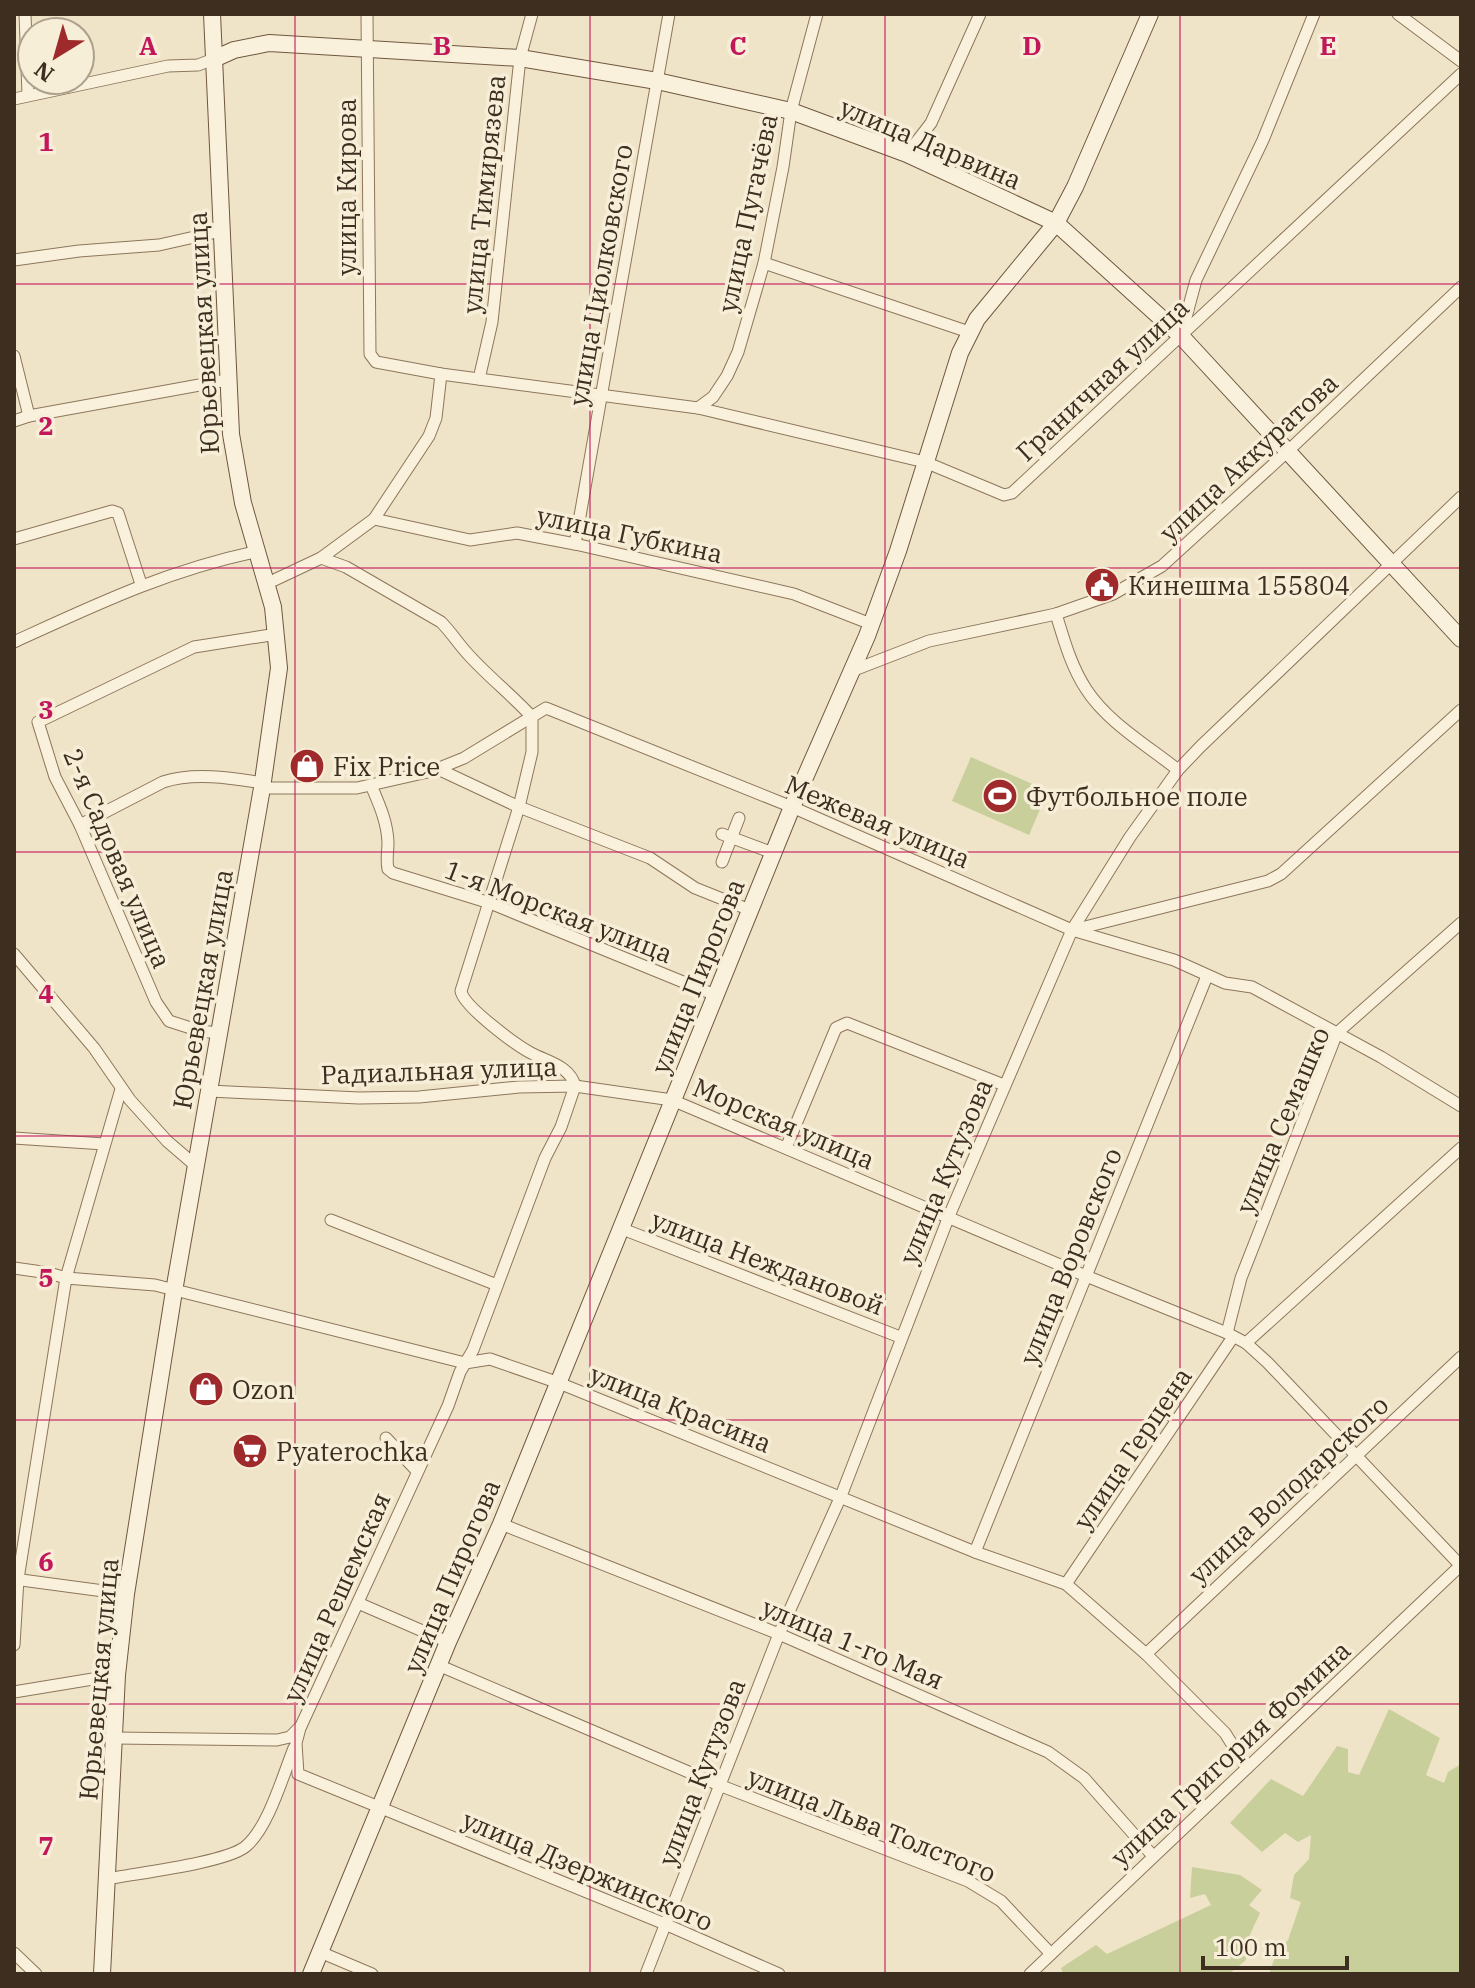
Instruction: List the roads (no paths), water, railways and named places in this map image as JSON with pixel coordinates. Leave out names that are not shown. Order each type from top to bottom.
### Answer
[{"type":"street","name":"Юрьевецкая улица","points":[[102,1974],[117,1675],[126,1594],[174,1291],[278,681],[277,634],[268,583],[235,467],[227,380],[212,14]]},
{"type":"street","name":"улица Кирова","points":[[367,14],[372,359]]},
{"type":"street","name":"улица Тимирязева","points":[[479,379],[492,322],[520,58],[532,14]]},
{"type":"street","name":"улица Циолковского","points":[[575,544],[669,14]]},
{"type":"street","name":"улица Пугачёва","points":[[698,408],[713,397],[738,352],[764,263],[791,111],[817,14]]},
{"type":"street","points":[[907,154],[931,123],[980,14]]},
{"type":"street","name":"улица Пирогова","points":[[311,1974],[438,1665],[501,1524],[792,807],[854,670],[898,551],[954,368],[969,332],[1056,223],[1075,187],[1150,14]]},
{"type":"street","points":[[1181,336],[1196,280],[1263,140],[1314,14]]},
{"type":"street","points":[[1398,14],[1461,61]]},
{"type":"street","name":"улица Дарвина","points":[[214,59],[234,50],[269,43],[520,58],[657,81],[791,111],[907,154],[1056,223],[1181,336],[1461,639]]},
{"type":"street","points":[[96,81],[168,66],[198,65],[214,59]]},
{"type":"street","name":"Граничная улица","points":[[372,359],[441,374],[698,408],[925,462],[1008,495],[1461,74]]},
{"type":"street","points":[[14,260],[159,245],[221,231]]},
{"type":"street","points":[[764,263],[969,332]]},
{"type":"street","name":"улица Аккуратова","points":[[854,670],[929,641],[1056,614],[1113,594],[1162,566],[1461,287]]},
{"type":"street","points":[[14,356],[29,416]]},
{"type":"street","points":[[268,583],[321,558],[374,519],[429,436],[436,418],[441,374]]},
{"type":"street","points":[[14,421],[227,380]]},
{"type":"street","name":"улица Кутузова","points":[[646,1974],[779,1634],[841,1496],[949,1216],[1072,930],[1130,837],[1178,770],[1461,497]]},
{"type":"street","points":[[14,539],[112,511],[118,513],[141,584]]},
{"type":"street","name":"улица Губкина","points":[[374,519],[470,540],[517,533],[575,544],[794,594],[871,624]]},
{"type":"street","points":[[14,642],[141,584],[210,561],[259,551]]},
{"type":"street","points":[[321,558],[346,567],[441,622],[454,634],[465,652],[532,717],[532,752],[519,807],[461,998],[522,1048],[569,1074],[575,1086]]},
{"type":"street","points":[[1056,614],[1070,660],[1087,691],[1110,715],[1178,770]]},
{"type":"street","name":"2-я Садовая улица","points":[[219,1033],[200,1031],[169,1021],[162,1011],[80,825],[55,777],[38,722],[194,647],[277,634]]},
{"type":"street","name":"Межевая улица","points":[[532,717],[546,708],[792,807],[1072,930],[1174,960],[1225,983],[1252,987],[1461,1106]]},
{"type":"street","points":[[1072,930],[1268,881],[1281,874],[1461,710]]},
{"type":"street","points":[[80,825],[177,777],[231,778],[262,785],[357,788],[438,769],[464,758],[532,717]]},
{"type":"street","points":[[438,769],[519,807],[650,858],[695,888],[750,910]]},
{"type":"street","name":"1-я Морская улица","points":[[371,785],[385,819],[388,869],[393,873],[490,903],[715,995]]},
{"type":"street","points":[[722,862],[726,836],[739,818]]},
{"type":"street","points":[[726,836],[773,853]]},
{"type":"street","name":"улица Семашко","points":[[1230,1335],[1241,1278],[1337,1033],[1461,923]]},
{"type":"street","points":[[14,954],[94,1048],[121,1089],[167,1141],[196,1166]]},
{"type":"street","name":"улица Воровского","points":[[975,1552],[1207,976]]},
{"type":"street","points":[[786,1148],[836,1028],[841,1024],[847,1023],[1004,1085]]},
{"type":"street","name":"Радиальная улица","points":[[209,1091],[359,1098],[575,1086]]},
{"type":"street","name":"Морская улица","points":[[575,1086],[672,1100],[1246,1343],[1461,1566]]},
{"type":"street","name":"улица Решемская","points":[[115,1738],[277,1740],[290,1737],[300,1728],[465,1363],[575,1086]]},
{"type":"street","points":[[14,1645],[16,1579],[66,1278],[121,1089]]},
{"type":"street","points":[[14,1138],[104,1144]]},
{"type":"street","points":[[1246,1343],[1461,1148]]},
{"type":"street","points":[[331,1220],[497,1285]]},
{"type":"street","name":"улица Неждановой","points":[[620,1228],[900,1337]]},
{"type":"street","name":"улица Красина","points":[[14,1268],[66,1278],[155,1285],[465,1363],[490,1359],[559,1383],[975,1552],[1066,1584],[1146,1654],[1225,1733],[1247,1768]]},
{"type":"street","name":"улица Герцена","points":[[1066,1584],[1230,1335]]},
{"type":"street","name":"улица Володарского","points":[[1146,1654],[1461,1357]]},
{"type":"street","points":[[386,1438],[417,1471]]},
{"type":"street","name":"улица 1-го Мая","points":[[501,1524],[779,1634],[1048,1752],[1084,1778],[1153,1856]]},
{"type":"street","name":"улица Григория Фомина","points":[[1030,1974],[1461,1566]]},
{"type":"street","points":[[16,1579],[126,1594]]},
{"type":"street","points":[[358,1603],[448,1642]]},
{"type":"street","name":"улица Льва Толстого","points":[[438,1665],[719,1785],[968,1881],[1001,1901],[1051,1954]]},
{"type":"street","points":[[14,1692],[117,1675]]},
{"type":"street","points":[[107,1879],[216,1859],[245,1847],[267,1818],[300,1728]]},
{"type":"street","name":"улица Дзержинского","points":[[296,1743],[298,1774],[779,1974]]},
{"type":"street","points":[[320,1952],[372,1974]]},
{"type":"street","points":[[14,1953],[36,1974]]},
{"type":"place","name":"Кинешма 155804","points":[[1102,585]]},
{"type":"place","name":"Fix Price","points":[[307,766]]},
{"type":"place","name":"Футбольное поле","points":[[1000,796]]},
{"type":"place","name":"Ozon","points":[[206,1389]]},
{"type":"place","name":"Pyaterochka","points":[[250,1451]]}]
